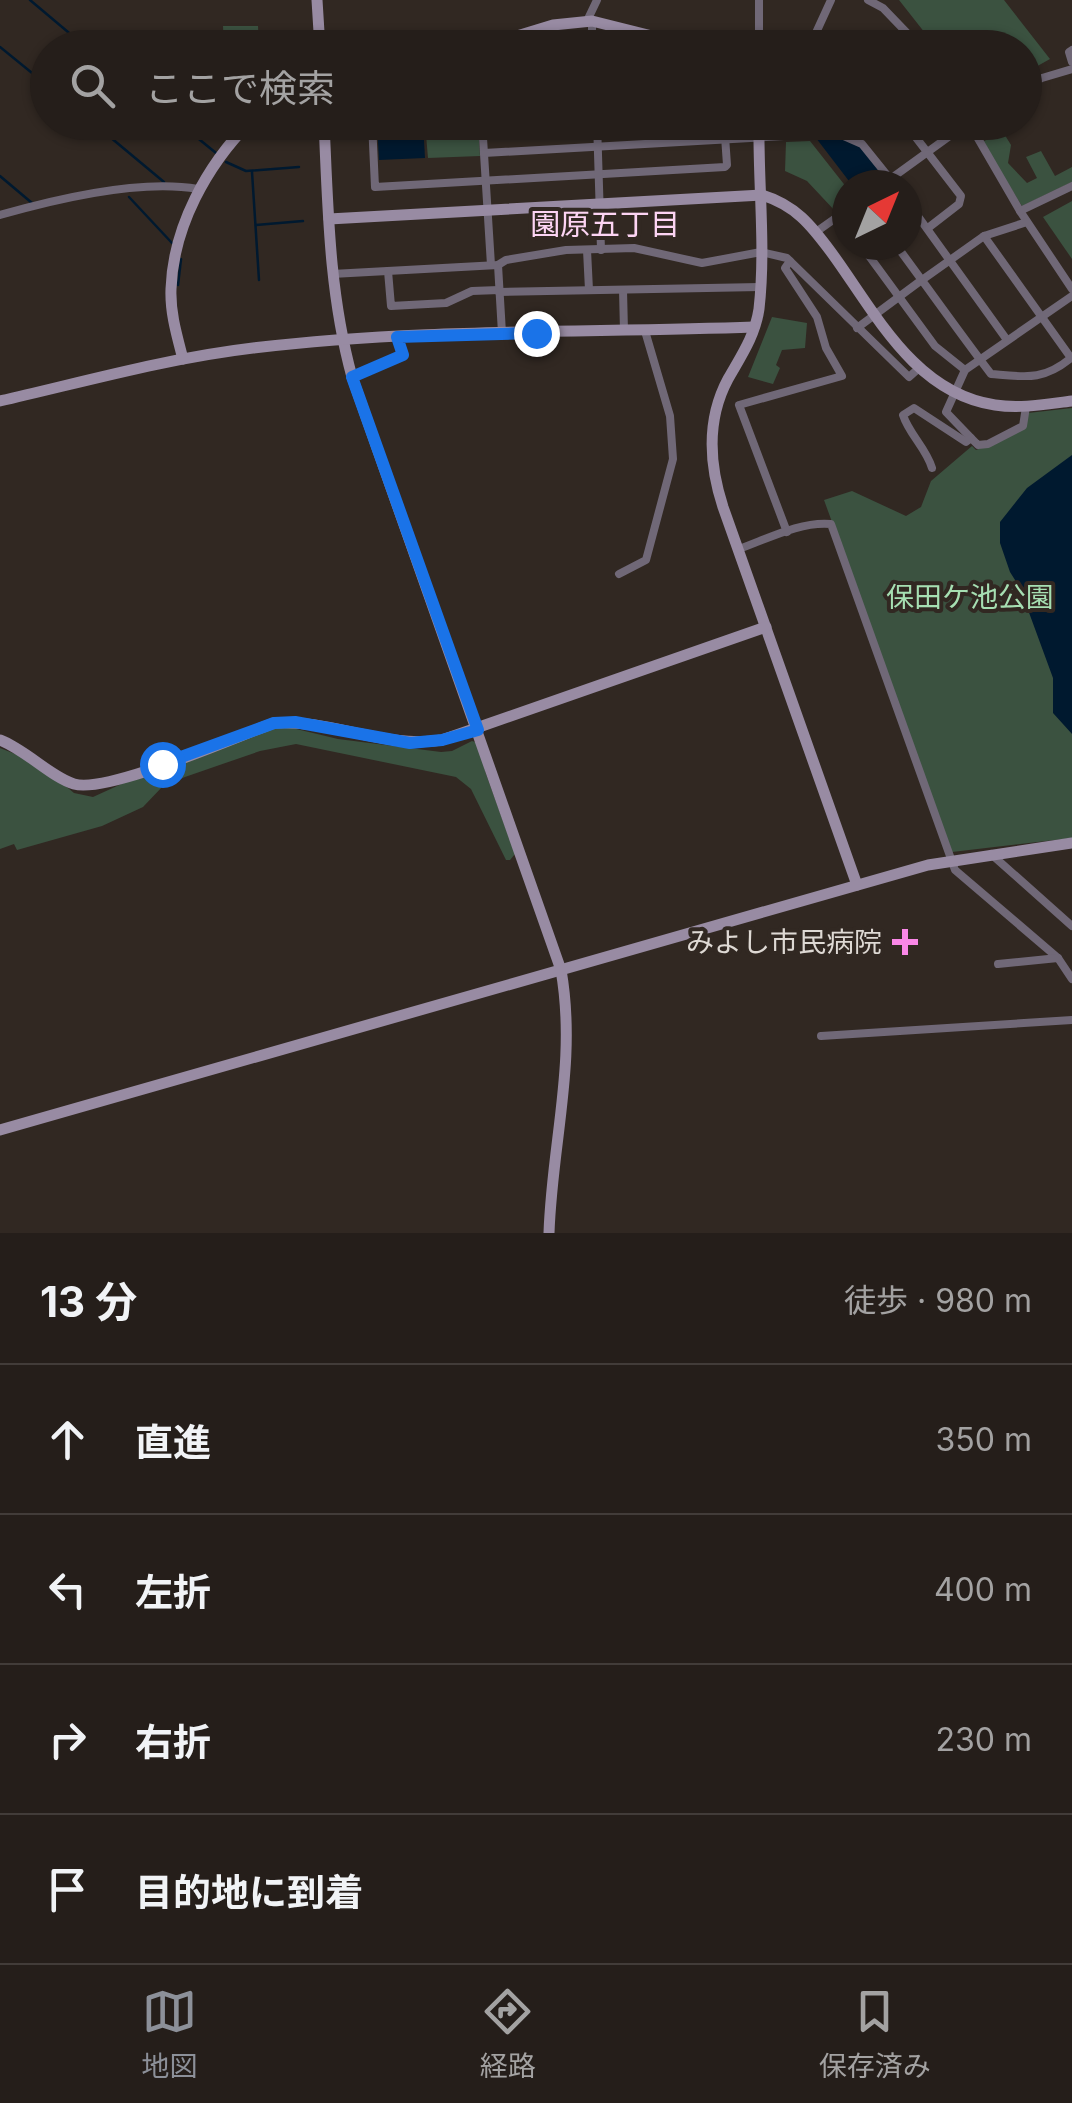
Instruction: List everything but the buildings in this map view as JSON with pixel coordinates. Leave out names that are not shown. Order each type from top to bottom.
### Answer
[{"type":"street","points":[[317,0],[319,30]]},
{"type":"street","points":[[591,30],[597,0]]},
{"type":"street","points":[[759,0],[759,30]]},
{"type":"street","points":[[818,30],[831,0]]},
{"type":"street","points":[[868,0],[884,8],[904,30]]},
{"type":"street","points":[[537,30],[590,21],[627,30]]},
{"type":"street","points":[[1042,78],[1072,66],[1072,50]]},
{"type":"street","points":[[183,359],[171,291],[175,253],[198,189],[236,140]]},
{"type":"street","points":[[325,140],[332,274],[352,377],[561,970],[568,1058],[555,1148],[549,1233]]},
{"type":"street","points":[[373,140],[375,187],[724,167],[725,140]]},
{"type":"street","points":[[483,140],[502,333]]},
{"type":"street","points":[[598,140],[601,250]]},
{"type":"street","points":[[484,154],[707,140]]},
{"type":"street","points":[[758,140],[762,195],[760,287],[748,346],[719,399],[711,458],[717,489],[857,885]]},
{"type":"street","points":[[854,140],[872,154],[881,170]]},
{"type":"street","points":[[919,140],[960,200],[928,228]]},
{"type":"street","points":[[906,170],[946,140]]},
{"type":"street","points":[[979,140],[1072,292],[965,370],[946,412],[978,445],[1023,426],[1026,407]]},
{"type":"street","points":[[0,215],[88,195],[178,186],[198,189]]},
{"type":"street","points":[[1020,211],[1072,186]]},
{"type":"street","points":[[329,219],[762,195],[796,209],[918,369],[954,393],[997,406],[1072,401]]},
{"type":"street","points":[[922,220],[1008,340]]},
{"type":"street","points":[[816,232],[832,221]]},
{"type":"street","points":[[857,328],[984,236],[1027,222]]},
{"type":"street","points":[[907,260],[992,374],[1026,377],[1053,373],[1071,358],[984,236]]},
{"type":"street","points":[[332,274],[494,265],[506,260],[587,250],[634,248],[702,263],[761,252],[790,260],[909,377],[918,369]]},
{"type":"street","points":[[587,250],[589,290]]},
{"type":"street","points":[[719,399],[739,405],[842,376],[826,348],[811,305],[785,268],[790,260]]},
{"type":"street","points":[[873,260],[935,346],[965,370]]},
{"type":"street","points":[[388,271],[390,306],[446,303],[472,291],[760,287]]},
{"type":"street","points":[[623,290],[624,330]]},
{"type":"street","points":[[0,401],[183,359],[252,348],[397,337],[754,327]]},
{"type":"street","points":[[618,574],[646,560],[673,460],[670,416],[644,331]]},
{"type":"street","points":[[352,377],[403,355],[397,337]]},
{"type":"street","points":[[739,405],[787,532]]},
{"type":"street","points":[[932,468],[926,448],[903,415],[909,410],[924,413],[966,442],[971,438]]},
{"type":"street","points":[[740,549],[819,523],[830,524],[955,870],[1059,960],[1072,978]]},
{"type":"street","points":[[0,740],[20,748],[72,784],[92,785],[122,778],[274,723],[295,722],[410,743],[442,740],[766,626]]},
{"type":"street","points":[[0,1130],[950,860],[1072,844]]},
{"type":"street","points":[[990,854],[1072,926]]},
{"type":"street","points":[[998,964],[1070,956]]},
{"type":"street","points":[[821,1036],[1072,1020]]},
{"type":"green space","points":[[899,0],[1004,0],[1027,30],[923,30]]},
{"type":"green space","points":[[223,26],[258,26],[258,30],[223,30]]},
{"type":"green space","points":[[426,140],[479,140],[480,156],[428,158]]},
{"type":"green space","points":[[1008,140],[1011,145],[1008,163],[1027,183],[1037,178],[1026,157],[1041,151],[1055,176],[1072,167],[1072,182],[1022,206],[982,142]]},
{"type":"green space","points":[[810,141],[833,170],[832,208],[807,181],[785,171],[786,142]]},
{"type":"green space","points":[[1072,201],[1072,259],[1043,217]]},
{"type":"green space","points":[[772,317],[807,323],[805,348],[782,350],[773,384],[748,377]]},
{"type":"green space","name":"保田ケ池公園","points":[[1072,408],[1072,838],[952,852],[824,500],[852,491],[906,516],[921,507],[931,481],[972,446],[976,450],[1011,435],[1028,413]]},
{"type":"green space","points":[[277,727],[441,752],[472,741],[478,743],[515,854],[506,860],[471,789],[456,777],[296,744],[260,751],[163,786],[143,807],[102,826],[17,850],[14,844],[0,849],[0,748],[38,763],[74,793],[93,797]]},
{"type":"water","points":[[378,140],[424,140],[425,158],[379,160]]},
{"type":"water","points":[[818,140],[844,140],[860,146],[879,170],[841,170]]},
{"type":"water","points":[[1072,455],[1072,734],[1053,713],[1053,678],[1000,543],[1000,522],[1027,488]]},
{"type":"waterway","points":[[30,0],[66,30]]},
{"type":"waterway","points":[[0,47],[30,71]]},
{"type":"waterway","points":[[114,140],[164,182]]},
{"type":"waterway","points":[[200,140],[216,153]]},
{"type":"waterway","points":[[226,162],[246,171],[299,167]]},
{"type":"waterway","points":[[252,172],[259,280]]},
{"type":"waterway","points":[[0,176],[32,203]]},
{"type":"waterway","points":[[129,197],[172,243]]},
{"type":"waterway","points":[[256,225],[303,221]]},
{"type":"waterway","points":[[178,285],[181,259]]},
{"type":"place","name":"みよし市民病院","points":[[905,942]]},
{"type":"district","name":"園原五丁目","points":[[605,225]]},
{"type":"route","points":[[162,764],[274,723],[295,722],[410,743],[442,740],[478,730],[352,377],[403,355],[397,337],[536,333]]}]
